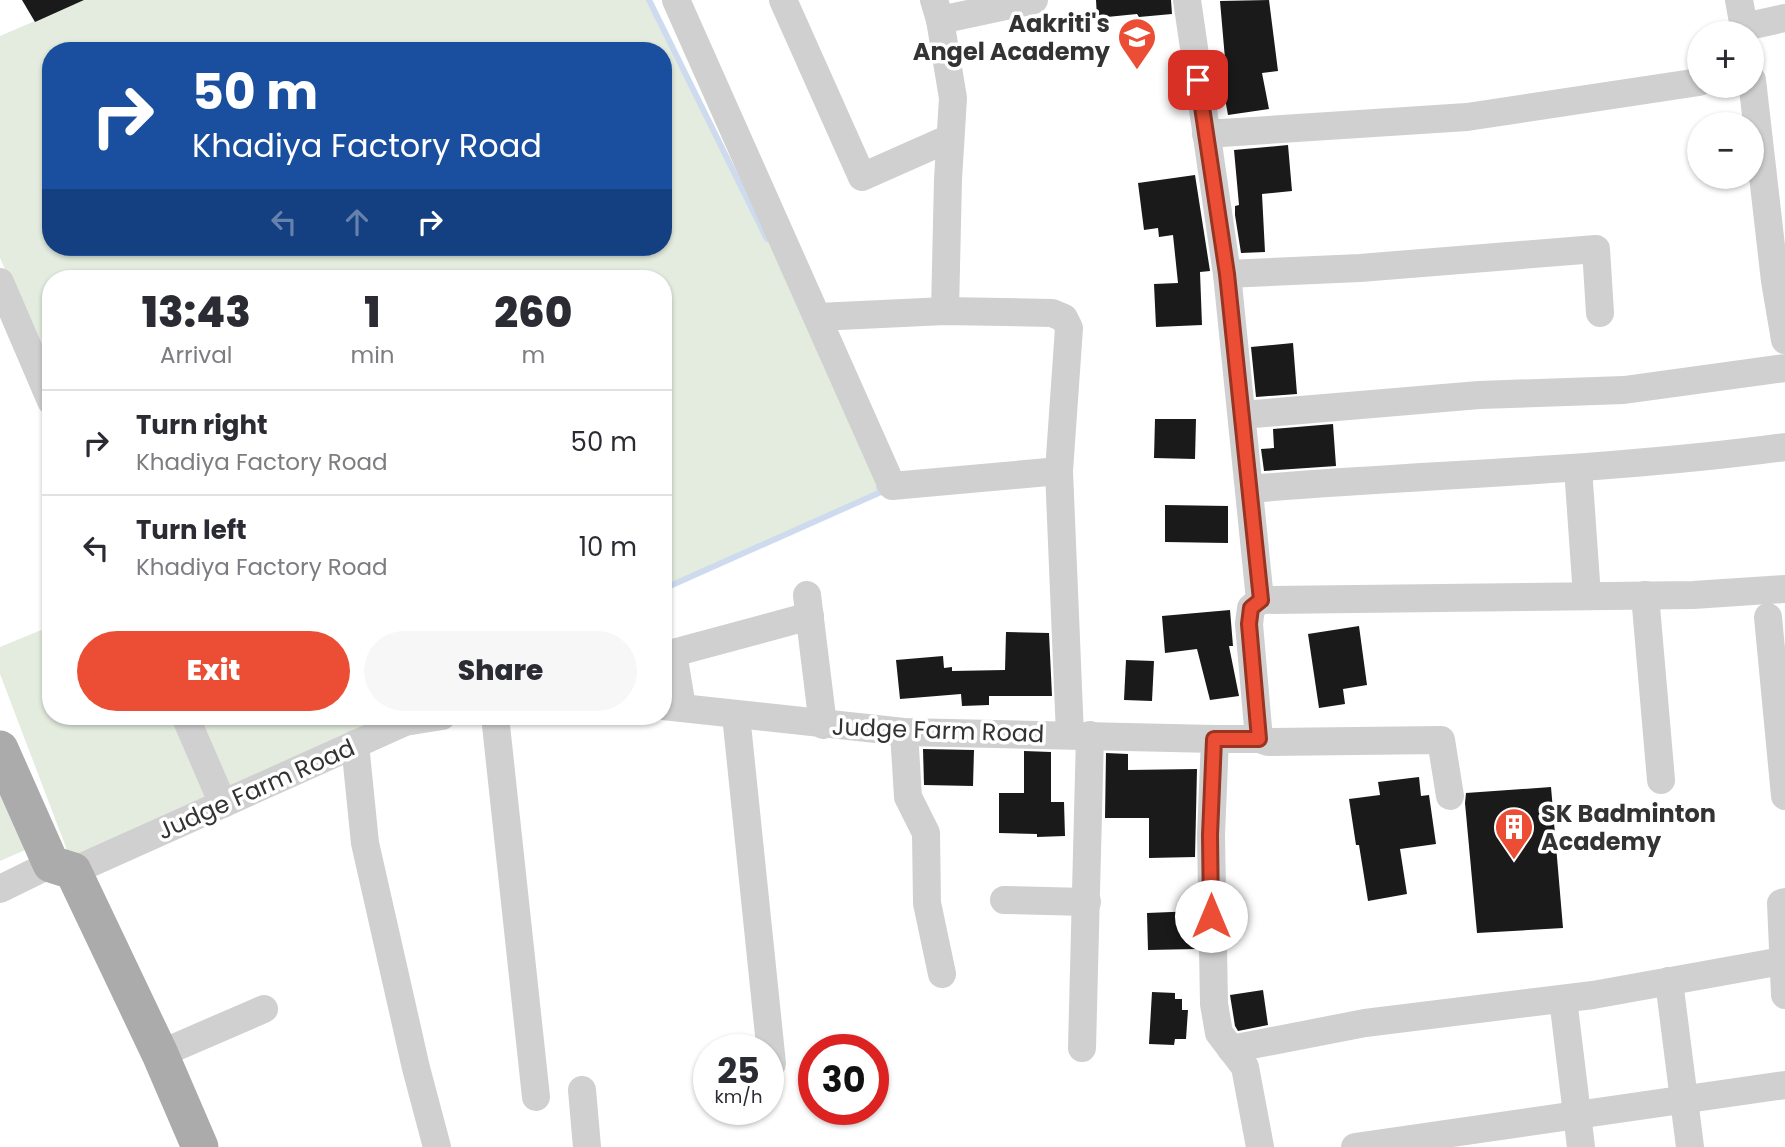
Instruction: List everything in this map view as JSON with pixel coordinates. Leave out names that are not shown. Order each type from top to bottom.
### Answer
[{"type":"main road","points":[[0,749],[160,1054],[200,1147]]},
{"type":"street","points":[[676,0],[892,486],[1059,471]]},
{"type":"street","points":[[783,0],[862,177],[950,138]]},
{"type":"street","points":[[945,311],[953,98],[937,10],[1034,0]]},
{"type":"street","points":[[1187,0],[1227,274],[1261,600]]},
{"type":"street","points":[[1742,20],[1785,18]]},
{"type":"street","points":[[1206,134],[1467,117],[1687,84]]},
{"type":"street","points":[[1755,98],[1780,280],[1785,340]]},
{"type":"street","points":[[1227,274],[1360,268],[1596,249],[1600,313]]},
{"type":"street","points":[[0,282],[42,380]]},
{"type":"street","points":[[818,317],[945,311],[1052,313],[1064,318],[1069,328],[1059,471],[1080,735],[1087,902],[1082,1048]]},
{"type":"street","points":[[1242,415],[1479,395],[1624,390],[1785,368]]},
{"type":"street","points":[[1249,489],[1706,458],[1785,447]]},
{"type":"street","points":[[1578,468],[1587,596]]},
{"type":"street","points":[[1259,739],[1249,624],[1251,608],[1261,600],[1693,595],[1785,589]]},
{"type":"street","points":[[1645,595],[1661,780]]},
{"type":"street","points":[[673,707],[673,653],[808,605],[823,725]]},
{"type":"street","points":[[1768,617],[1785,796]]},
{"type":"street","name":"Judge Farm Road","points":[[673,707],[904,732],[1259,739],[1268,742],[1441,740],[1450,796]]},
{"type":"street","points":[[736,715],[769,1034]]},
{"type":"street","points":[[189,725],[223,804]]},
{"type":"street","name":"Judge Farm Road","points":[[0,889],[62,868],[223,804],[397,725]]},
{"type":"street","points":[[496,725],[536,1097]]},
{"type":"street","points":[[904,732],[908,797],[926,833],[927,904],[942,974]]},
{"type":"street","points":[[1214,739],[1210,835],[1214,1004],[1219,1033],[1245,1067],[1260,1147]]},
{"type":"street","points":[[355,744],[365,843],[415,1068],[437,1147]]},
{"type":"street","points":[[1004,900],[1087,902]]},
{"type":"street","points":[[1785,902],[1781,903],[1785,995]]},
{"type":"street","points":[[1231,1049],[1366,1023],[1563,999],[1782,961]]},
{"type":"street","points":[[1669,981],[1690,1147]]},
{"type":"street","points":[[1563,999],[1581,1147]]},
{"type":"street","points":[[160,1054],[264,1009]]},
{"type":"street","points":[[1355,1147],[1477,1138],[1577,1115],[1785,1085]]},
{"type":"street","points":[[582,1090],[587,1147]]},
{"type":"shaded area","points":[[84,0],[649,0],[670,42],[42,42],[42,256],[672,256],[672,47],[808,322],[881,492],[672,585],[672,270],[42,270],[42,353],[0,258],[0,36]]},
{"type":"shaded area","points":[[42,630],[42,725],[375,725],[79,855],[67,850],[0,674],[0,647]]},
{"type":"shaded area","points":[[0,780],[32,847],[0,861]]},
{"type":"building","points":[[22,0],[84,0],[35,22]]},
{"type":"building","points":[[1096,0],[1171,0],[1172,14],[1097,18]]},
{"type":"building","points":[[1269,0],[1278,71],[1262,73],[1269,109],[1228,115],[1222,83],[1227,82],[1220,1]]},
{"type":"building","points":[[1288,145],[1292,191],[1262,194],[1265,252],[1241,253],[1235,215],[1235,206],[1239,205],[1234,150]]},
{"type":"building","points":[[1195,175],[1210,271],[1200,272],[1202,325],[1156,327],[1154,284],[1178,283],[1173,235],[1159,237],[1158,228],[1144,230],[1138,183]]},
{"type":"building","points":[[1293,343],[1297,394],[1256,397],[1251,347]]},
{"type":"building","points":[[1155,419],[1196,419],[1195,459],[1154,458]]},
{"type":"building","points":[[1333,424],[1336,466],[1264,471],[1261,449],[1274,448],[1273,429]]},
{"type":"building","points":[[1165,505],[1228,506],[1228,543],[1165,542]]},
{"type":"building","points":[[1230,610],[1233,646],[1229,646],[1239,696],[1210,700],[1197,649],[1165,653],[1162,616]]},
{"type":"building","points":[[1359,626],[1367,685],[1343,689],[1345,704],[1319,708],[1308,634]]},
{"type":"building","points":[[1006,632],[1049,633],[1052,696],[989,696],[989,705],[962,706],[961,694],[900,699],[896,660],[943,656],[944,668],[952,667],[952,671],[1005,670]]},
{"type":"building","points":[[1126,660],[1154,661],[1152,701],[1124,700]]},
{"type":"building","points":[[923,749],[974,750],[973,786],[924,785]]},
{"type":"building","points":[[1024,751],[1051,752],[1051,802],[1064,802],[1065,836],[1037,837],[1037,834],[999,833],[999,793],[1024,793]]},
{"type":"building","points":[[1106,753],[1128,754],[1128,770],[1197,769],[1195,857],[1149,858],[1149,818],[1105,818]]},
{"type":"building","points":[[1419,777],[1421,796],[1429,795],[1436,844],[1400,849],[1407,894],[1368,901],[1349,799],[1380,795],[1378,782]]},
{"type":"building","name":"SK Badminton Academy","points":[[1551,787],[1563,928],[1477,933],[1466,793]]},
{"type":"building","points":[[1196,911],[1196,949],[1148,950],[1147,913]]},
{"type":"building","points":[[1263,990],[1268,1025],[1238,1031],[1230,995]]},
{"type":"building","points":[[1152,992],[1175,993],[1175,999],[1182,999],[1182,1010],[1188,1010],[1186,1039],[1175,1039],[1174,1045],[1149,1044]]},
{"type":"waterway","points":[[649,0],[670,42]]},
{"type":"waterway","points":[[672,47],[767,239]]},
{"type":"waterway","points":[[672,585],[881,492],[879,488]]},
{"type":"place","name":"Aakriti's Angel Academy","points":[[1137,71]]},
{"type":"place","name":"SK Badminton Academy","points":[[1514,861]]},
{"type":"route","points":[[1198,80],[1227,274],[1261,600],[1251,608],[1249,624],[1259,739],[1214,739],[1210,835],[1211,916]]}]
